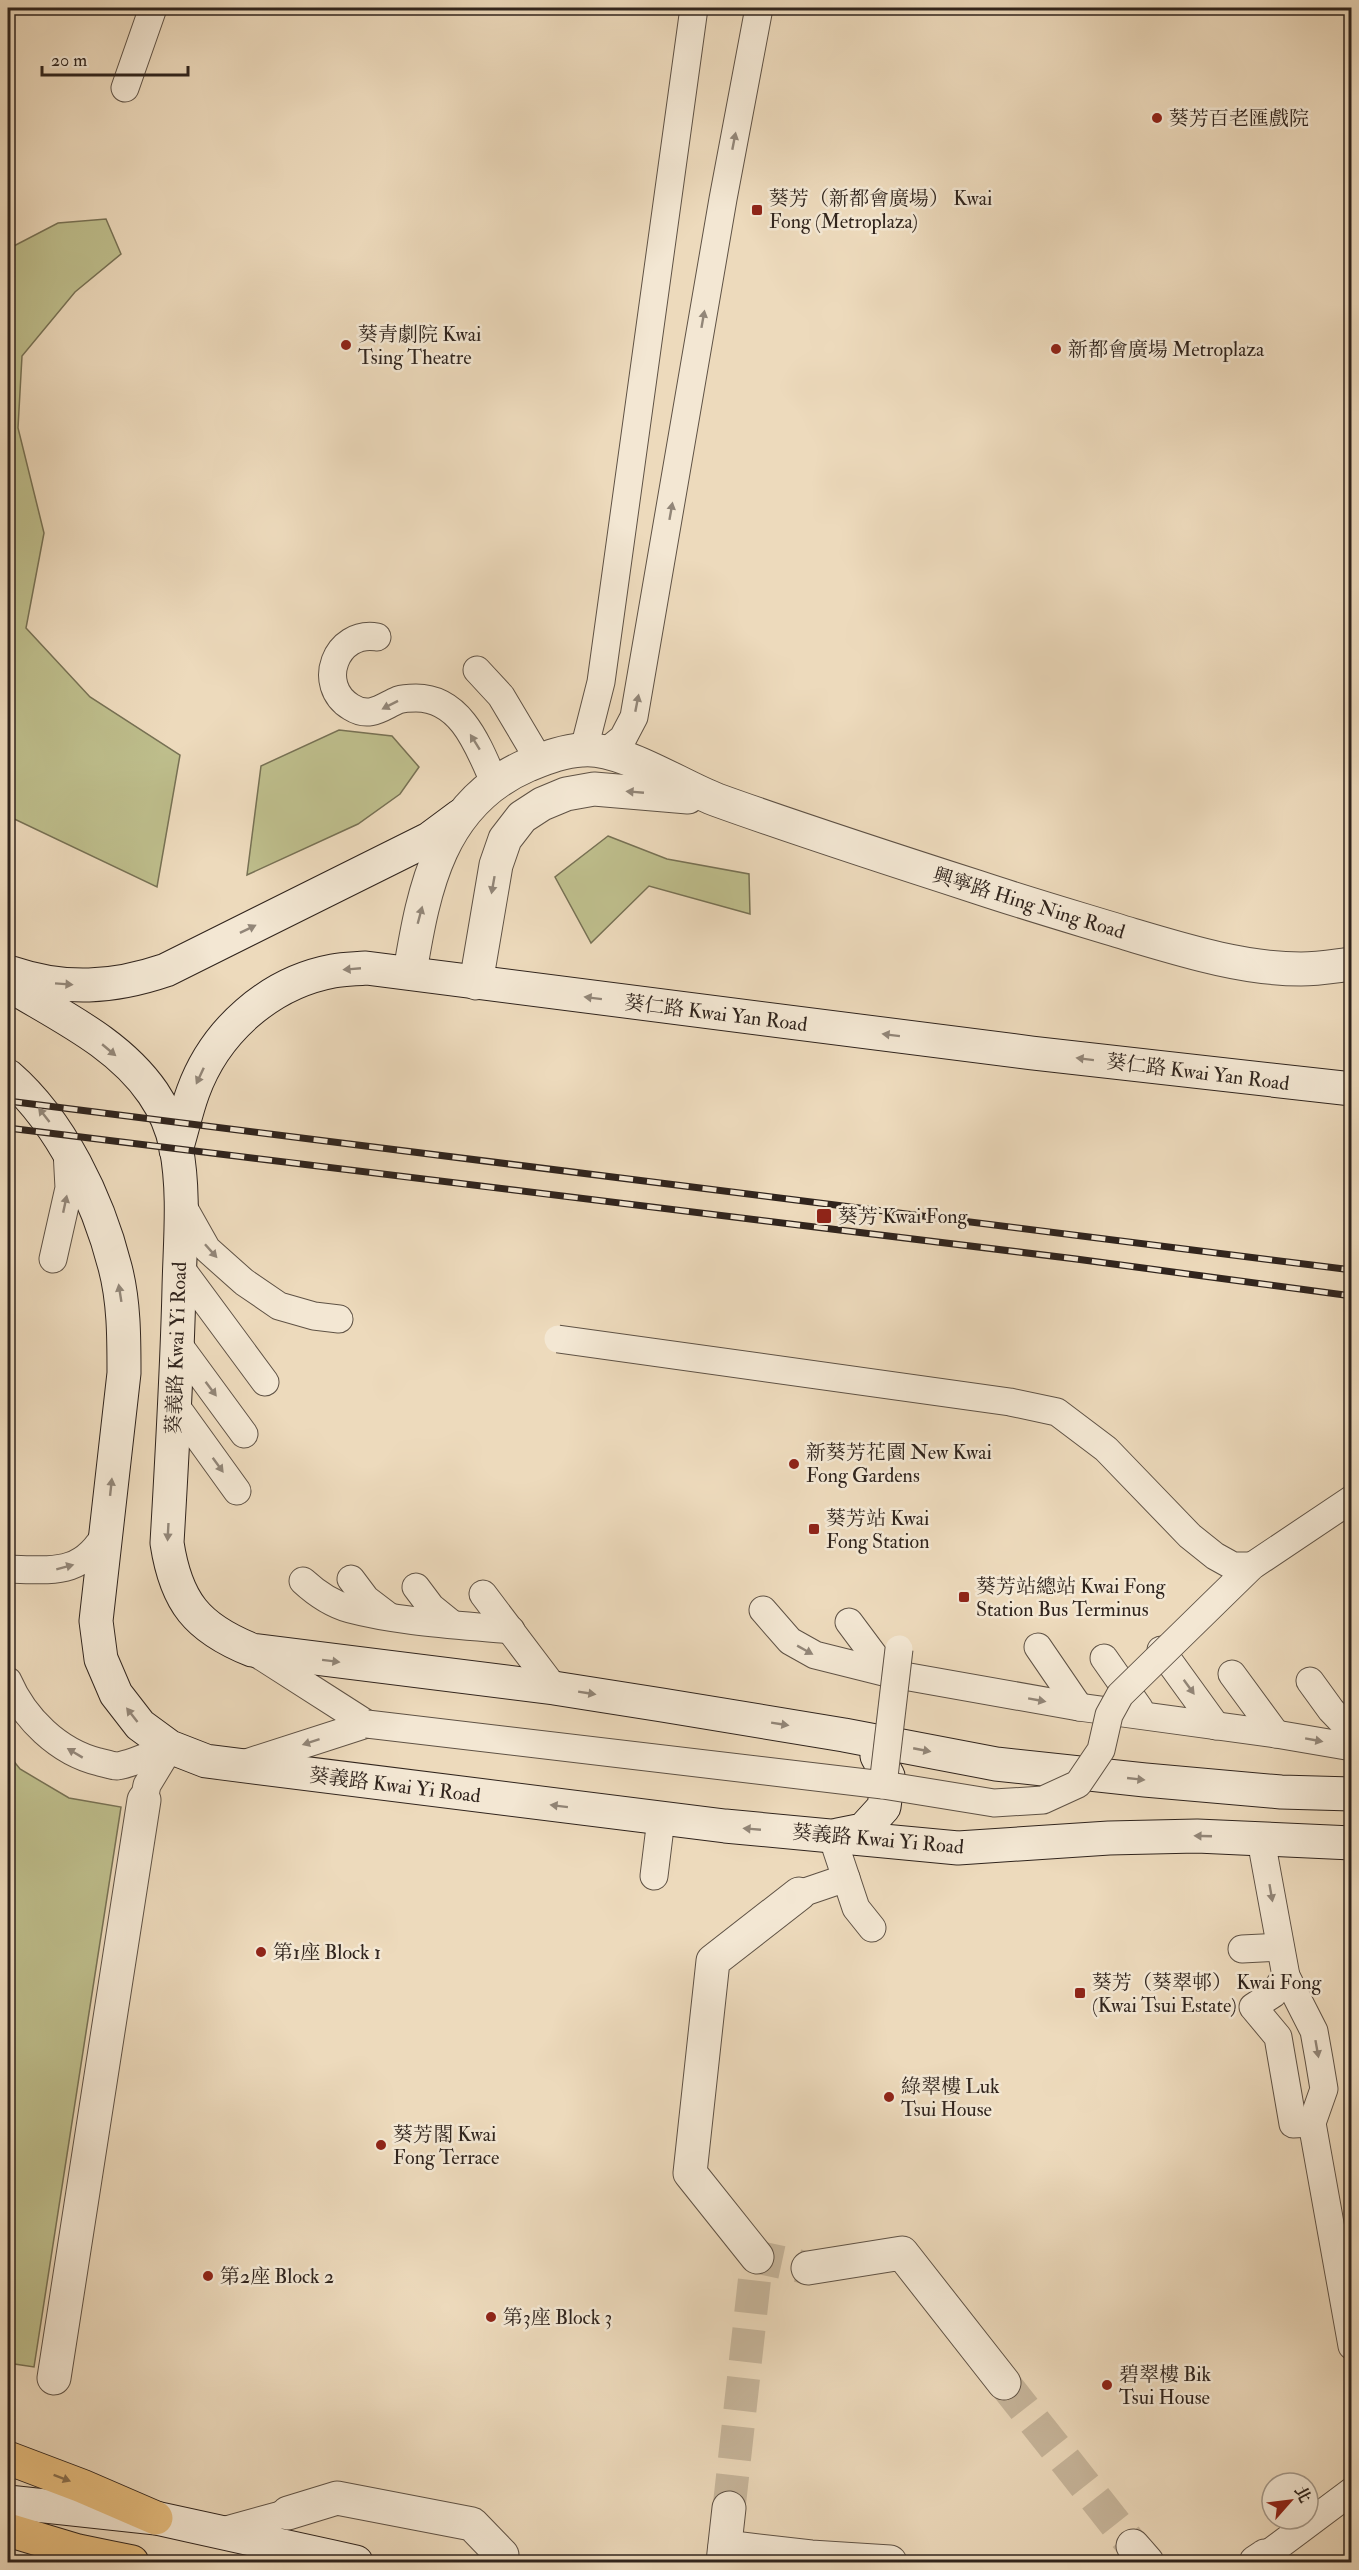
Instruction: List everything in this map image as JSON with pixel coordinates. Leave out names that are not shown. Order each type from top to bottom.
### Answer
[{"type":"main road","points":[[8,2458],[82,2486],[156,2518]]},
{"type":"main road","points":[[8,2530],[78,2551],[132,2562]]},
{"type":"street","points":[[8,972],[59,984],[95,986],[132,981],[165,970],[429,839],[460,816],[495,784],[513,772],[561,753],[595,750]]},
{"type":"street","name":"興寧路 Hing Ning Road","points":[[595,750],[714,799],[1028,904],[1176,948],[1246,964],[1291,969],[1352,964]]},
{"type":"street","name":"興寧路 Hing Ning Road","points":[[476,983],[496,865],[505,839],[522,817],[542,804],[566,794],[594,789],[714,799]]},
{"type":"street","points":[[410,972],[419,919],[435,863],[460,816]]},
{"type":"street","name":"葵仁路 Kwai Yan Road","points":[[176,1150],[193,1092],[207,1063],[225,1035],[247,1012],[273,993],[302,980],[333,971],[366,968],[1032,1053],[1352,1089]]},
{"type":"street","name":"葵義路 Kwai Yi Road","points":[[8,984],[70,1019],[140,1077],[163,1109],[172,1129],[180,1201],[180,1267],[167,1543],[172,1572],[184,1599],[202,1622],[225,1639],[252,1650],[554,1688],[844,1735],[1008,1765],[1281,1792],[1352,1794]]},
{"type":"street","name":"葵義路 Kwai Yi Road","points":[[8,1077],[22,1089],[46,1117],[67,1149],[102,1224],[115,1268],[121,1303],[124,1372],[96,1621],[101,1659],[116,1694],[140,1725],[170,1748],[206,1761],[238,1766],[662,1819],[958,1848],[1174,1836],[1352,1843]]},
{"type":"street","points":[[832,1836],[863,1830],[884,1807],[888,1776],[872,1748],[844,1735]]},
{"type":"street","points":[[54,2378],[144,1800]]},
{"type":"street","points":[[757,2257],[690,2173],[713,1961],[800,1894]]},
{"type":"street","points":[[808,2268],[902,2253],[1004,2383]]},
{"type":"street","points":[[288,2512],[337,2498],[472,2524],[506,2559]]},
{"type":"street","points":[[8,2502],[156,2518],[356,2562]]},
{"type":"street","points":[[729,2508],[724,2555],[890,2562]]},
{"type":"lane","points":[[125,88],[153,8]]},
{"type":"lane","points":[[694,8],[601,682],[595,750],[623,738],[634,717],[721,210],[759,8]]},
{"type":"lane","points":[[377,638],[358,638],[338,652],[332,677],[342,699],[352,708],[364,711],[387,708],[397,700],[407,698],[429,698],[446,705],[461,719],[481,752],[495,784]]},
{"type":"lane","points":[[477,670],[501,696],[539,760]]},
{"type":"lane","points":[[53,1258],[69,1188],[67,1149]]},
{"type":"lane","points":[[180,1201],[207,1249],[244,1282],[279,1306],[314,1316],[339,1319]]},
{"type":"lane","points":[[180,1267],[241,1350],[256,1361],[268,1375]]},
{"type":"lane","points":[[558,1340],[1010,1402],[1057,1412],[1106,1449],[1198,1543],[1233,1566],[1252,1566]]},
{"type":"lane","points":[[178,1344],[244,1434]]},
{"type":"lane","points":[[175,1406],[237,1491]]},
{"type":"lane","points":[[238,1766],[367,1724],[883,1785],[994,1803],[1043,1800],[1078,1784],[1101,1750],[1108,1715],[1120,1695],[1252,1566],[1352,1499]]},
{"type":"lane","points":[[8,1569],[56,1570],[79,1563],[91,1555],[107,1531]]},
{"type":"lane","points":[[351,1579],[366,1599],[387,1615]]},
{"type":"lane","points":[[303,1581],[317,1594],[348,1609],[511,1630]]},
{"type":"lane","points":[[416,1587],[431,1607],[452,1624]]},
{"type":"lane","points":[[483,1594],[554,1688]]},
{"type":"lane","points":[[763,1610],[790,1641],[815,1655],[893,1661],[1079,1707],[1216,1725],[1352,1747]]},
{"type":"lane","points":[[849,1622],[893,1661]]},
{"type":"lane","points":[[1038,1647],[1079,1707]]},
{"type":"lane","points":[[252,1650],[367,1724]]},
{"type":"lane","points":[[1161,1650],[1216,1725]]},
{"type":"lane","points":[[1104,1658],[1146,1717]]},
{"type":"lane","points":[[883,1785],[893,1661]]},
{"type":"lane","points":[[1232,1674],[1276,1734]]},
{"type":"lane","points":[[8,1681],[13,1694],[32,1720],[56,1742],[84,1758],[116,1766],[170,1748]]},
{"type":"lane","points":[[1310,1682],[1331,1710],[1352,1732]]},
{"type":"lane","points":[[144,1800],[147,1785],[170,1748]]},
{"type":"lane","points":[[654,1876],[662,1819]]},
{"type":"lane","points":[[832,1836],[856,1908],[872,1928]]},
{"type":"lane","points":[[1261,1839],[1286,1976],[1314,2031],[1324,2089],[1312,2123],[1352,2346]]},
{"type":"lane","points":[[800,1894],[846,1878]]},
{"type":"lane","points":[[1242,1949],[1280,1947]]},
{"type":"lane","points":[[1286,1976],[1273,1994],[1253,2007],[1278,2037],[1293,2124],[1312,2123]]},
{"type":"lane","points":[[1261,2559],[1352,2491]]},
{"type":"lane","points":[[219,2532],[288,2512]]},
{"type":"green space","points":[[106,219],[121,254],[75,292],[22,356],[18,428],[44,533],[26,628],[90,697],[180,755],[157,887],[8,816],[8,249],[58,223]]},
{"type":"green space","points":[[339,730],[392,736],[419,767],[400,794],[358,824],[247,875],[261,766]]},
{"type":"green space","points":[[608,836],[667,859],[749,874],[750,914],[649,886],[591,943],[555,877]]},
{"type":"green space","points":[[8,1754],[20,1769],[69,1798],[121,1807],[34,2367],[8,2363]]},
{"type":"tunnel","points":[[729,2508],[757,2257],[808,2268]]},
{"type":"tunnel","points":[[1004,2383],[1133,2546]]},
{"type":"railway","points":[[8,1101],[1352,1270]]},
{"type":"railway","points":[[8,1128],[1076,1259],[1352,1296]]},
{"type":"place","name":"葵芳百老匯戲院","points":[[1157,118]]},
{"type":"place","name":"葵芳（新都會廣場） Kwai Fong (Metroplaza)","points":[[757,210]]},
{"type":"place","name":"葵青劇院 Kwai Tsing Theatre","points":[[346,345]]},
{"type":"place","name":"新都會廣場 Metroplaza","points":[[1056,349]]},
{"type":"place","name":"葵芳 Kwai Fong","points":[[824,1216]]},
{"type":"place","name":"新葵芳花園 New Kwai Fong Gardens","points":[[794,1464]]},
{"type":"place","name":"葵芳站 Kwai Fong Station","points":[[814,1529]]},
{"type":"place","name":"葵芳站總站 Kwai Fong Station Bus Terminus","points":[[964,1597]]},
{"type":"place","name":"第1座 Block 1","points":[[261,1952]]},
{"type":"place","name":"葵芳（葵翠邨） Kwai Fong (Kwai Tsui Estate)","points":[[1080,1993]]},
{"type":"place","name":"綠翠樓 Luk Tsui House","points":[[889,2097]]},
{"type":"place","name":"葵芳閣 Kwai Fong Terrace","points":[[381,2145]]},
{"type":"place","name":"第2座 Block 2","points":[[208,2276]]},
{"type":"place","name":"第3座 Block 3","points":[[491,2317]]},
{"type":"place","name":"碧翠樓 Bik Tsui House","points":[[1107,2385]]}]
